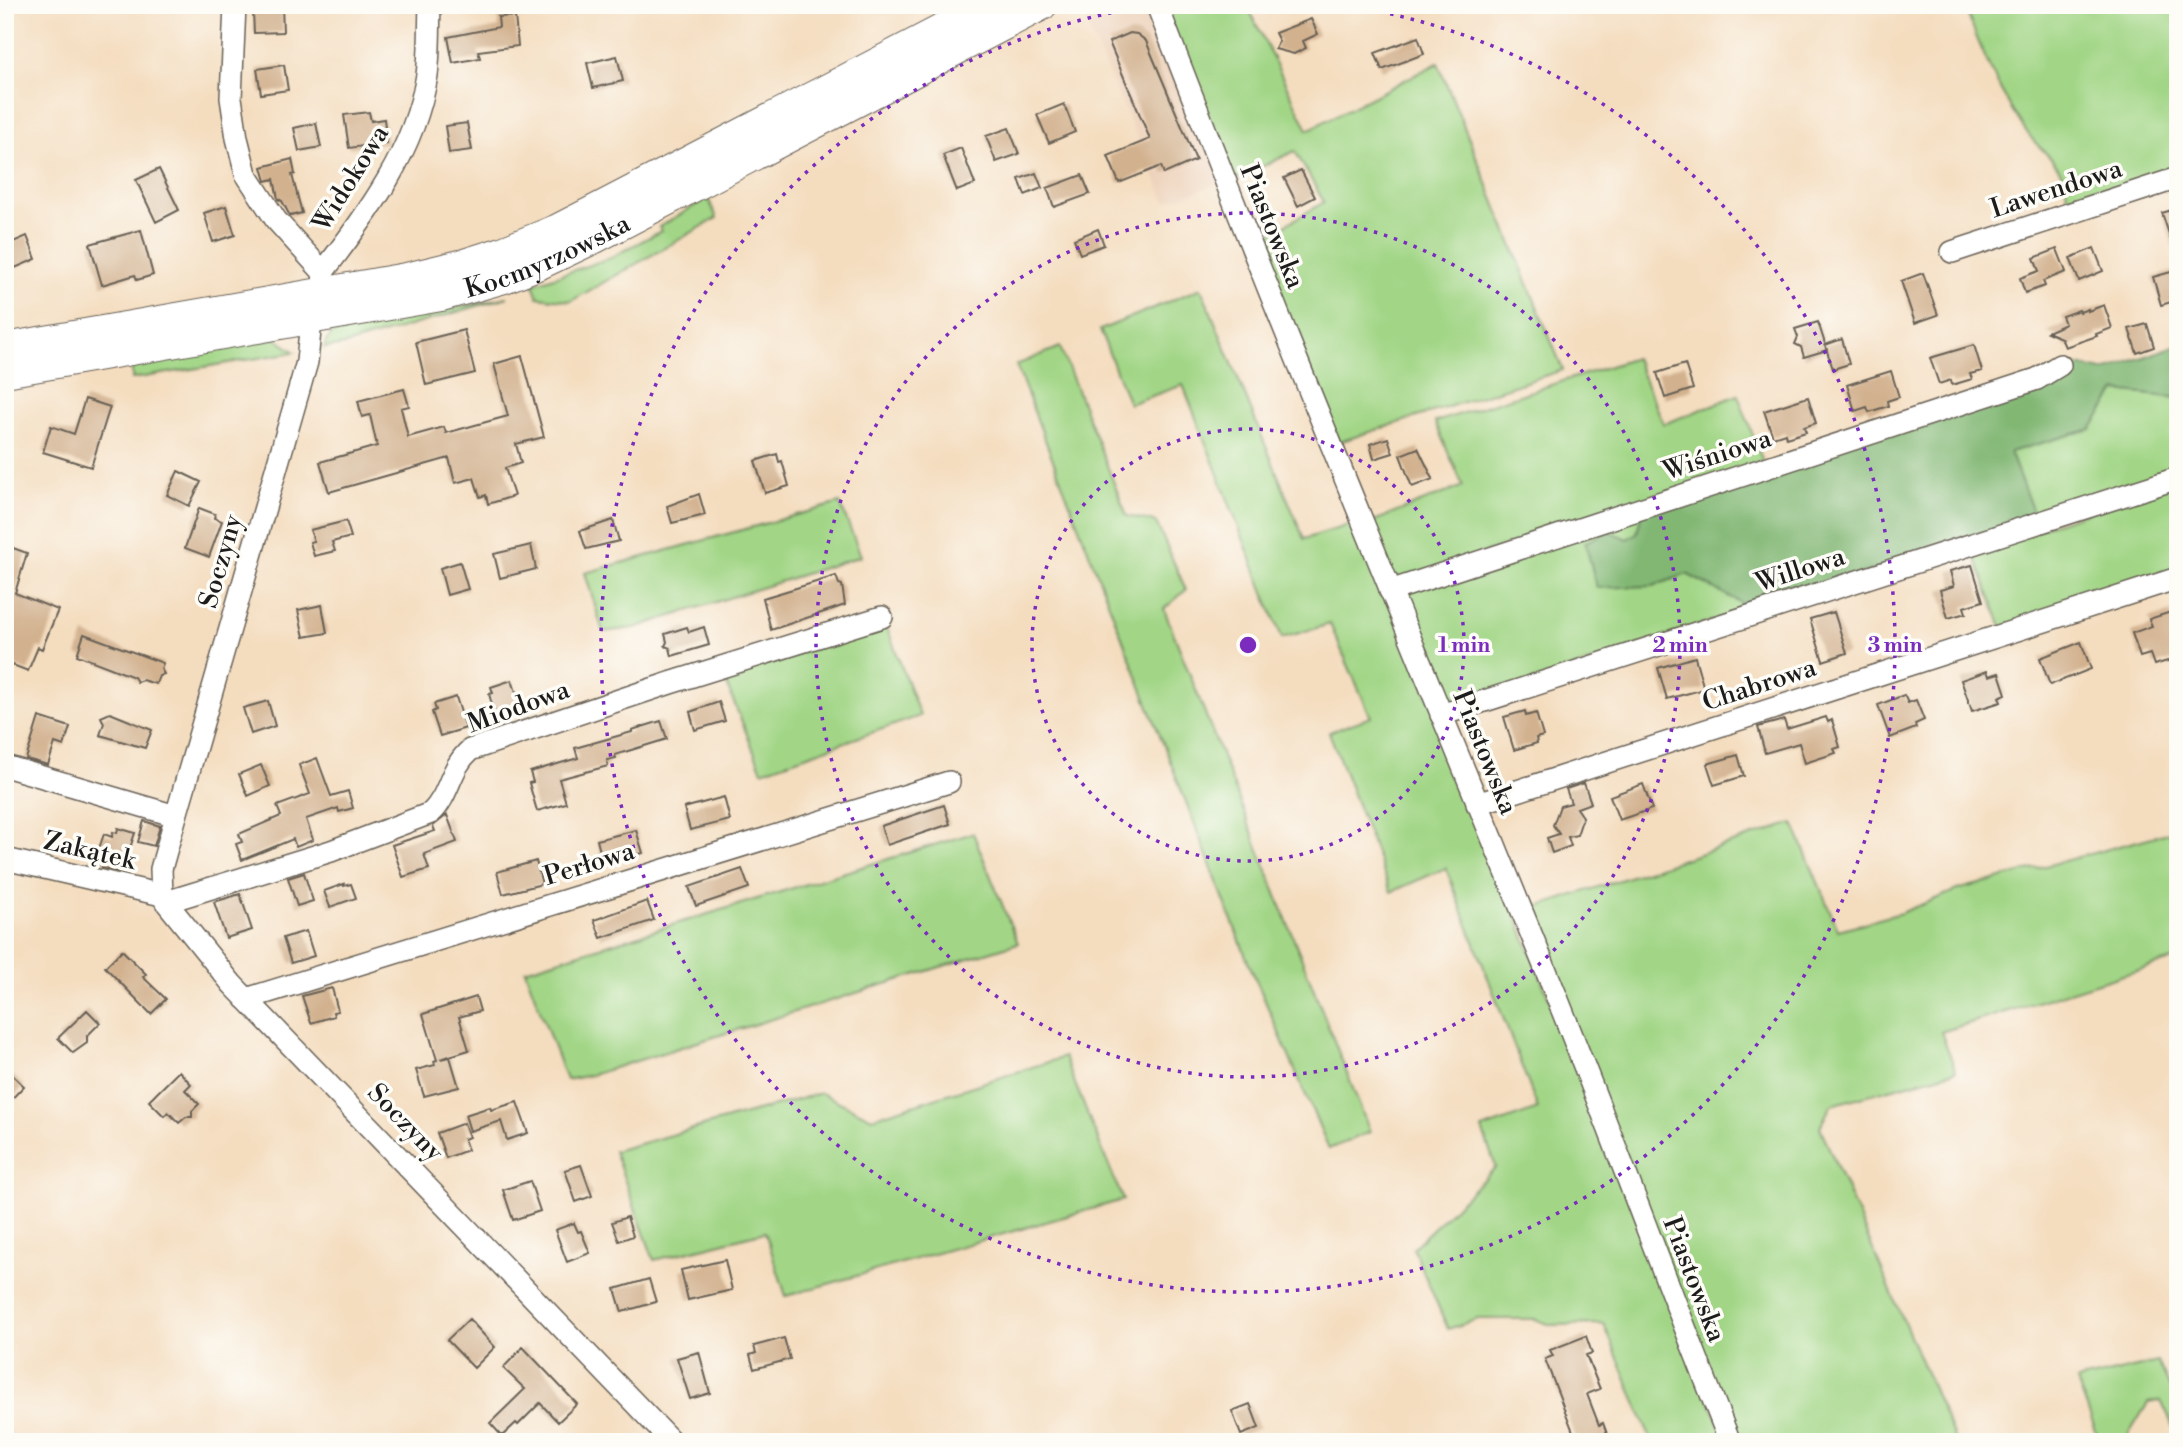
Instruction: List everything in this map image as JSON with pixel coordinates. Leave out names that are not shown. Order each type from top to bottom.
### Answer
[{"type":"main road","name":"Kocmyrzowska","points":[[5,348],[324,283],[464,264],[529,242],[989,5]]},
{"type":"main road","name":"Kocmyrzowska","points":[[5,372],[441,296],[504,278],[542,263],[709,180],[1042,5]]},
{"type":"street","points":[[235,5],[231,98],[246,174],[276,220],[324,283]]},
{"type":"street","name":"Widokowa","points":[[324,283],[394,170],[412,132],[427,74],[430,5]]},
{"type":"street","name":"Piastowska","points":[[1157,5],[1210,144],[1559,1004],[1730,1442]]},
{"type":"street","name":"Lawendowa","points":[[1952,252],[2178,178]]},
{"type":"street","name":"Soczyny","points":[[311,320],[307,362],[162,869],[164,899],[246,999],[672,1442]]},
{"type":"street","name":"Wiśniowa","points":[[1390,591],[2037,379],[2060,365]]},
{"type":"street","name":"Willowa","points":[[1441,715],[2178,478]]},
{"type":"street","name":"Chabrowa","points":[[1477,804],[2178,578]]},
{"type":"street","name":"Miodowa","points":[[164,899],[331,851],[431,813],[442,802],[458,761],[470,750],[670,683],[882,617]]},
{"type":"street","points":[[5,766],[176,816]]},
{"type":"street","name":"Perłowa","points":[[246,999],[949,782]]},
{"type":"street","name":"Zakątek","points":[[5,859],[164,899]]},
{"type":"shaded area","points":[[1114,5],[1149,5],[1222,182],[1166,202],[1086,23]]},
{"type":"green space","points":[[1163,5],[1247,5],[1308,130],[1438,63],[1563,370],[1336,443],[1255,243],[1324,202],[1295,151],[1230,182]]},
{"type":"green space","points":[[1964,5],[2178,5],[2178,173],[2070,208],[2063,176],[2029,135],[2009,105],[1984,56]]},
{"type":"green space","points":[[708,198],[717,218],[571,301],[538,297],[533,284],[610,258],[661,231],[659,227]]},
{"type":"green space","points":[[1201,288],[1304,539],[1359,522],[1726,1442],[1652,1442],[1604,1324],[1551,1325],[1535,1319],[1478,1319],[1448,1329],[1413,1248],[1496,1167],[1482,1129],[1538,1109],[1446,868],[1391,892],[1329,732],[1371,717],[1330,624],[1282,638],[1183,385],[1129,404],[1100,330]]},
{"type":"green space","points":[[508,297],[345,345],[324,348],[333,333]]},
{"type":"green space","points":[[275,338],[295,352],[132,379],[132,364]]},
{"type":"green space","points":[[2178,345],[2178,398],[2116,391],[2091,429],[2010,452],[2036,520],[1751,608],[1687,574],[1653,586],[1597,588],[1585,542],[1609,531],[1627,539],[1637,533],[1642,512],[2069,364],[2104,371]]},
{"type":"green space","points":[[1060,347],[1127,516],[1156,522],[1186,590],[1164,609],[1370,1132],[1329,1149],[1247,959],[1016,365]]},
{"type":"green space","points":[[1635,358],[1664,424],[1738,395],[1763,462],[1392,583],[1369,523],[1463,486],[1435,422]]},
{"type":"green space","points":[[2116,391],[2178,398],[2178,472],[2036,520],[2010,452],[2091,429]]},
{"type":"green space","points":[[2178,483],[2178,573],[2003,629],[1972,550]]},
{"type":"green space","points":[[840,503],[861,556],[634,628],[603,632],[585,573]]},
{"type":"green space","points":[[1642,512],[1637,533],[1627,539],[1653,586],[1687,574],[1751,608],[1444,711],[1395,593]]},
{"type":"green space","points":[[886,625],[920,716],[762,771],[723,676]]},
{"type":"green space","points":[[1793,823],[1838,930],[1901,913],[1957,890],[2178,830],[2178,958],[1941,1032],[1956,1071],[1831,1105],[1820,1127],[1956,1442],[1736,1442],[1528,910]]},
{"type":"green space","points":[[973,833],[1018,943],[591,1075],[566,1080],[525,970]]},
{"type":"green space","points":[[1064,1057],[1123,1200],[786,1296],[765,1232],[654,1260],[614,1151],[821,1093],[872,1118]]},
{"type":"green space","points":[[2158,1362],[2178,1405],[2178,1436],[2161,1401],[2148,1403],[2124,1442],[2100,1442],[2077,1381]]},
{"type":"building","points":[[268,5],[282,5],[283,32],[254,33],[253,11],[269,10]]},
{"type":"building","points":[[515,16],[518,46],[478,51],[480,58],[453,63],[448,37],[499,27],[498,17]]},
{"type":"building","points":[[1311,19],[1318,34],[1303,41],[1306,48],[1294,54],[1275,49],[1279,41],[1275,33]]},
{"type":"building","points":[[1130,33],[1137,34],[1146,41],[1196,160],[1164,174],[1161,166],[1119,183],[1108,156],[1150,139],[1109,42]]},
{"type":"building","points":[[1418,37],[1424,54],[1382,70],[1375,53]]},
{"type":"building","points":[[617,56],[623,81],[593,88],[587,63]]},
{"type":"building","points":[[284,65],[288,90],[261,94],[257,69]]},
{"type":"building","points":[[1064,104],[1075,132],[1049,143],[1037,115]]},
{"type":"building","points":[[369,112],[371,121],[384,119],[387,143],[349,148],[344,115]]},
{"type":"building","points":[[316,123],[321,147],[299,151],[294,128]]},
{"type":"building","points":[[467,123],[472,150],[449,153],[445,126]]},
{"type":"building","points":[[1009,128],[1019,154],[996,162],[986,136]]},
{"type":"building","points":[[961,148],[975,184],[957,191],[943,155]]},
{"type":"building","points":[[292,159],[295,174],[292,175],[302,213],[290,216],[282,201],[278,199],[274,179],[266,181],[262,167]]},
{"type":"building","points":[[159,169],[179,210],[156,222],[136,180]]},
{"type":"building","points":[[1301,170],[1315,197],[1298,206],[1284,178]]},
{"type":"building","points":[[1036,173],[1042,188],[1025,195],[1019,179]]},
{"type":"building","points":[[1082,175],[1090,194],[1054,207],[1047,188]]},
{"type":"building","points":[[226,206],[235,235],[213,242],[204,213]]},
{"type":"building","points":[[2178,208],[2178,252],[2175,252],[2162,213]]},
{"type":"building","points":[[1098,229],[1104,245],[1080,254],[1074,239]]},
{"type":"building","points":[[141,230],[153,275],[137,280],[135,275],[102,285],[90,244]]},
{"type":"building","points":[[27,236],[36,259],[15,268],[6,245]]},
{"type":"building","points":[[2094,248],[2103,271],[2079,281],[2070,258]]},
{"type":"building","points":[[2057,249],[2066,272],[2043,281],[2045,286],[2025,293],[2020,278],[2039,271],[2034,258]]},
{"type":"building","points":[[2178,270],[2178,300],[2161,305],[2153,277]]},
{"type":"building","points":[[1923,273],[1938,315],[1915,323],[1901,281]]},
{"type":"building","points":[[2104,305],[2112,328],[2096,334],[2097,336],[2065,347],[2061,338],[2047,332],[2065,324],[2062,316]]},
{"type":"building","points":[[1818,322],[1827,350],[1804,357],[1801,347],[1795,344],[1798,337],[1795,329]]},
{"type":"building","points":[[2147,324],[2154,347],[2137,353],[2129,329]]},
{"type":"building","points":[[464,330],[475,373],[426,385],[416,342]]},
{"type":"building","points":[[1842,339],[1849,364],[1833,369],[1825,345]]},
{"type":"building","points":[[1974,345],[1982,371],[1970,374],[1972,379],[1952,385],[1951,380],[1939,384],[1930,358]]},
{"type":"building","points":[[522,356],[544,437],[516,444],[521,463],[505,468],[514,496],[488,504],[486,495],[480,497],[474,478],[455,483],[449,458],[329,492],[320,462],[377,446],[370,415],[362,417],[358,401],[404,389],[409,406],[401,408],[408,437],[444,427],[446,433],[508,416],[494,364]]},
{"type":"building","points":[[1685,364],[1693,389],[1665,398],[1657,373]]},
{"type":"building","points":[[1891,371],[1899,397],[1887,401],[1888,406],[1869,412],[1867,407],[1855,411],[1847,385]]},
{"type":"building","points":[[1808,397],[1816,423],[1804,427],[1806,432],[1786,438],[1785,433],[1773,437],[1764,411]]},
{"type":"building","points":[[85,399],[110,407],[91,467],[43,452],[51,426],[74,434]]},
{"type":"building","points":[[1388,438],[1393,453],[1374,459],[1370,444]]},
{"type":"building","points":[[1418,448],[1433,479],[1412,487],[1400,455]]},
{"type":"building","points":[[777,454],[779,462],[782,461],[789,486],[765,493],[755,461]]},
{"type":"building","points":[[178,471],[201,482],[189,506],[167,495]]},
{"type":"building","points":[[699,494],[705,515],[672,523],[667,506]]},
{"type":"building","points":[[199,508],[215,514],[214,518],[222,521],[209,557],[185,548]]},
{"type":"building","points":[[613,520],[619,541],[586,549],[580,531]]},
{"type":"building","points":[[346,521],[351,537],[332,542],[335,551],[314,556],[310,542],[314,541],[310,530]]},
{"type":"building","points":[[531,545],[536,569],[500,578],[494,554]]},
{"type":"building","points":[[13,548],[27,553],[15,593],[58,610],[42,649],[38,647],[28,671],[5,662],[5,572]]},
{"type":"building","points":[[460,562],[468,589],[447,595],[440,568]]},
{"type":"building","points":[[1972,565],[1983,601],[1964,607],[1966,613],[1948,618],[1940,590],[1954,586],[1950,571]]},
{"type":"building","points":[[836,576],[842,585],[845,605],[771,630],[763,598]]},
{"type":"building","points":[[322,605],[327,633],[304,637],[298,610]]},
{"type":"building","points":[[1834,612],[1847,653],[1823,661],[1810,619]]},
{"type":"building","points":[[2171,612],[2177,633],[2172,634],[2178,658],[2154,665],[2150,654],[2140,657],[2132,633],[2152,626],[2149,619]]},
{"type":"building","points":[[687,627],[689,632],[704,627],[709,645],[672,656],[670,648],[665,646],[665,634]]},
{"type":"building","points":[[84,634],[163,663],[161,669],[164,674],[159,676],[156,684],[142,680],[137,682],[134,677],[77,655]]},
{"type":"building","points":[[2081,642],[2091,669],[2050,685],[2040,658]]},
{"type":"building","points":[[1695,657],[1704,689],[1667,699],[1658,668]]},
{"type":"building","points":[[1987,671],[1989,676],[1999,673],[2006,694],[1999,697],[2001,702],[1972,711],[1961,680]]},
{"type":"building","points":[[512,680],[522,710],[496,718],[489,694],[493,693],[491,687]]},
{"type":"building","points":[[1904,695],[1908,703],[1916,700],[1924,720],[1915,724],[1916,728],[1890,738],[1878,705]]},
{"type":"building","points":[[456,697],[466,728],[440,736],[432,712],[436,710],[434,704]]},
{"type":"building","points":[[268,701],[275,726],[251,734],[243,708]]},
{"type":"building","points":[[719,702],[725,721],[695,730],[690,712]]},
{"type":"building","points":[[1525,711],[1526,716],[1536,713],[1543,736],[1536,738],[1537,743],[1514,750],[1504,717]]},
{"type":"building","points":[[110,713],[152,730],[145,748],[100,735],[104,723],[101,717]]},
{"type":"building","points":[[39,717],[70,727],[64,746],[55,743],[48,765],[26,759]]},
{"type":"building","points":[[1826,717],[1828,722],[1832,720],[1840,747],[1834,749],[1836,753],[1805,763],[1799,743],[1765,753],[1758,727],[1784,720],[1787,729]]},
{"type":"building","points":[[661,721],[667,739],[615,755],[616,758],[607,760],[608,766],[559,779],[566,803],[537,811],[529,783],[533,782],[530,772],[578,758],[575,748]]},
{"type":"building","points":[[1738,755],[1744,776],[1714,785],[1707,764]]},
{"type":"building","points":[[317,758],[331,796],[348,791],[353,808],[339,812],[338,808],[306,819],[313,840],[296,847],[293,839],[242,860],[236,844],[242,842],[239,834],[281,816],[277,806],[310,794],[299,765]]},
{"type":"building","points":[[261,765],[270,786],[248,796],[239,774]]},
{"type":"building","points":[[1584,783],[1591,803],[1577,808],[1583,817],[1577,835],[1568,837],[1571,846],[1552,853],[1547,838],[1559,834],[1553,825],[1560,806],[1571,803],[1566,789]]},
{"type":"building","points":[[1643,784],[1652,809],[1619,820],[1610,796]]},
{"type":"building","points":[[724,797],[730,820],[690,830],[684,808]]},
{"type":"building","points":[[944,805],[950,824],[887,845],[881,826]]},
{"type":"building","points":[[447,815],[457,842],[424,854],[429,869],[403,877],[392,845],[435,831],[433,826]]},
{"type":"building","points":[[144,821],[160,826],[154,846],[138,842]]},
{"type":"building","points":[[118,828],[135,833],[122,872],[102,868],[103,865],[94,863],[104,834],[112,837]]},
{"type":"building","points":[[636,830],[643,853],[603,863],[597,840]]},
{"type":"building","points":[[536,861],[542,884],[503,894],[497,872]]},
{"type":"building","points":[[742,869],[749,888],[696,906],[689,887]]},
{"type":"building","points":[[304,873],[313,901],[297,906],[288,878]]},
{"type":"building","points":[[351,884],[356,898],[330,907],[324,891]]},
{"type":"building","points":[[240,894],[252,930],[226,938],[214,902]]},
{"type":"building","points":[[647,901],[654,920],[601,938],[594,920]]},
{"type":"building","points":[[306,931],[314,956],[291,963],[283,938]]},
{"type":"building","points":[[122,950],[146,974],[143,977],[166,999],[151,1014],[105,967]]},
{"type":"building","points":[[332,988],[338,1011],[333,1012],[334,1016],[311,1023],[302,996]]},
{"type":"building","points":[[476,997],[480,1011],[459,1017],[469,1050],[440,1059],[450,1057],[459,1087],[424,1096],[416,1070],[435,1065],[434,1061],[437,1060],[423,1014]]},
{"type":"building","points":[[87,1010],[100,1023],[87,1036],[87,1043],[73,1053],[58,1038]]},
{"type":"building","points":[[5,1068],[24,1086],[5,1106]]},
{"type":"building","points":[[179,1071],[191,1084],[185,1090],[199,1104],[192,1111],[192,1117],[186,1117],[179,1123],[168,1112],[164,1116],[149,1101]]},
{"type":"building","points":[[517,1102],[528,1133],[507,1140],[501,1121],[470,1131],[465,1115]]},
{"type":"building","points":[[464,1123],[469,1137],[464,1139],[468,1150],[446,1158],[437,1133]]},
{"type":"building","points":[[581,1165],[592,1196],[576,1202],[565,1170]]},
{"type":"building","points":[[530,1181],[540,1211],[513,1220],[503,1190]]},
{"type":"building","points":[[627,1217],[633,1236],[619,1241],[612,1222]]},
{"type":"building","points":[[574,1223],[578,1232],[581,1231],[590,1253],[567,1262],[555,1230]]},
{"type":"building","points":[[725,1260],[732,1290],[688,1300],[681,1270]]},
{"type":"building","points":[[649,1279],[656,1302],[622,1312],[615,1289]]},
{"type":"building","points":[[469,1319],[495,1347],[474,1368],[447,1340]]},
{"type":"building","points":[[1586,1336],[1592,1353],[1586,1355],[1600,1389],[1587,1394],[1599,1425],[1603,1423],[1610,1442],[1577,1442],[1545,1359],[1553,1356],[1550,1350]]},
{"type":"building","points":[[784,1338],[790,1359],[754,1369],[750,1355],[756,1353],[754,1346]]},
{"type":"building","points":[[523,1347],[577,1404],[558,1422],[540,1403],[518,1425],[516,1423],[502,1436],[490,1423],[525,1389],[503,1368]]},
{"type":"building","points":[[699,1352],[710,1393],[690,1399],[677,1358]]},
{"type":"building","points":[[1250,1404],[1259,1428],[1241,1435],[1232,1411]]}]
